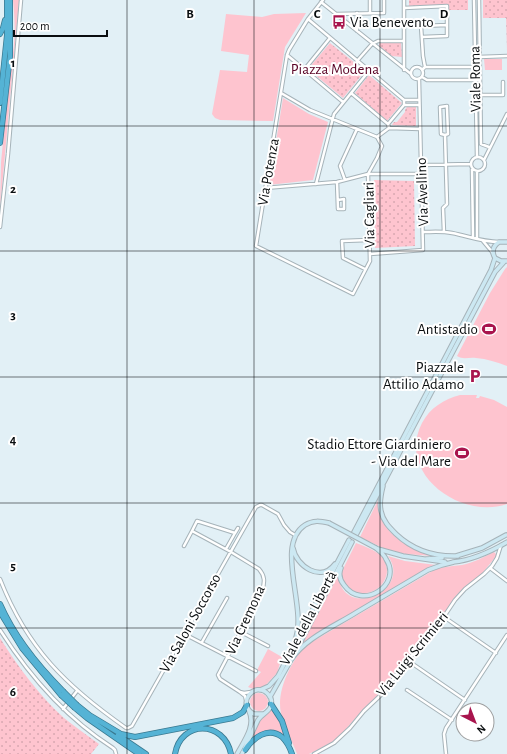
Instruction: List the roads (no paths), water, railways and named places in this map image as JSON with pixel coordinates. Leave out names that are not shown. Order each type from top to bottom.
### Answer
[{"type":"highway","points":[[0,34],[5,22],[6,0]]},
{"type":"highway","points":[[0,102],[7,35],[6,0]]},
{"type":"highway","points":[[0,143],[10,56],[10,0]]},
{"type":"highway","points":[[0,58],[2,68],[0,92]]},
{"type":"highway","points":[[0,604],[26,647],[62,693]]},
{"type":"highway","points":[[0,612],[22,648],[62,693],[133,754]]},
{"type":"highway","points":[[271,704],[282,721],[293,754]]},
{"type":"highway","points":[[91,716],[121,734],[135,737],[233,718],[243,712],[247,705]]},
{"type":"highway","points":[[76,706],[146,754]]},
{"type":"highway","points":[[175,754],[178,743],[183,737],[193,730],[204,728],[215,731],[224,738],[229,747],[230,754]]},
{"type":"highway","points":[[104,730],[139,754]]},
{"type":"highway","points":[[244,752],[251,741],[259,735],[264,733],[275,733],[286,741],[293,754]]},
{"type":"main road","points":[[505,261],[495,272],[386,479],[354,535],[491,270],[495,258],[493,253],[494,246],[503,242],[507,237]]},
{"type":"main road","points":[[495,258],[505,261]]},
{"type":"main road","points":[[386,479],[380,508],[384,520],[391,529],[408,544],[417,549],[439,556],[458,556]]},
{"type":"main road","points":[[282,668],[296,637],[298,626],[292,542],[295,535],[303,526],[312,522],[329,523],[376,548],[390,553],[440,562],[454,562]]},
{"type":"main road","points":[[417,558],[431,559],[471,553],[492,544],[507,534]]},
{"type":"main road","points":[[291,660],[298,650],[330,628],[428,570],[442,565],[473,558],[501,546],[507,541],[505,538],[507,534]]},
{"type":"main road","points":[[351,541],[339,576],[346,588],[357,595],[373,595],[380,591],[388,581],[390,570],[388,562],[386,557],[376,548]]},
{"type":"main road","points":[[292,542],[294,553],[300,564],[307,569],[321,572],[332,567],[351,541]]},
{"type":"main road","name":"Viale della Libertà","points":[[270,697],[291,660],[351,541]]},
{"type":"main road","name":"Viale della Libertà","points":[[253,691],[267,687],[272,683],[282,668],[351,541]]},
{"type":"main road","points":[[471,553],[473,558]]},
{"type":"main road","points":[[244,752],[258,720],[268,710],[271,704],[270,697],[266,692],[260,690]]},
{"type":"main road","points":[[237,754],[251,725],[251,716],[247,705],[249,695],[253,691]]},
{"type":"main road","points":[[247,705],[254,714],[264,714]]},
{"type":"street","points":[[0,227],[22,0]]},
{"type":"street","points":[[370,0],[370,13]]},
{"type":"street","points":[[336,14],[384,13],[384,0]]},
{"type":"street","points":[[404,0],[404,70]]},
{"type":"street","name":"Viale Roma","points":[[474,0],[478,157]]},
{"type":"street","name":"Viale Roma","points":[[479,0],[481,144],[483,146],[489,146]]},
{"type":"street","points":[[322,1],[372,44],[411,74],[413,78],[419,79],[424,73],[422,26],[447,25]]},
{"type":"street","name":"Via Potenza","points":[[322,1],[308,20],[287,55],[256,246],[353,294]]},
{"type":"street","points":[[404,8],[447,6],[447,36],[422,37]]},
{"type":"street","points":[[357,13],[357,31]]},
{"type":"street","points":[[308,20],[404,100],[419,100]]},
{"type":"street","points":[[304,70],[330,38]]},
{"type":"street","points":[[357,61],[372,44],[378,41],[404,41]]},
{"type":"street","points":[[287,55],[343,102]]},
{"type":"street","points":[[479,57],[507,56]]},
{"type":"street","points":[[411,74],[415,67],[480,66]]},
{"type":"street","points":[[316,184],[334,114],[369,71]]},
{"type":"street","points":[[422,77],[426,80],[480,80]]},
{"type":"street","name":"Via Avellino","points":[[370,254],[423,250],[419,79]]},
{"type":"street","points":[[480,95],[503,95],[503,82]]},
{"type":"street","points":[[281,93],[310,110],[378,137],[404,105],[404,100]]},
{"type":"street","points":[[350,93],[388,126],[420,129]]},
{"type":"street","points":[[404,105],[419,105]]},
{"type":"street","points":[[444,232],[443,208],[447,204],[445,135],[448,134],[447,108],[446,106],[440,106],[441,134],[445,135]]},
{"type":"street","points":[[472,169],[481,171],[484,168],[484,160],[489,146],[507,114]]},
{"type":"street","points":[[345,180],[340,166],[357,129]]},
{"type":"street","name":"Via Cagliari","points":[[353,294],[370,261],[368,174],[382,146],[378,137]]},
{"type":"street","points":[[473,237],[471,164],[473,159],[478,157],[484,160]]},
{"type":"street","points":[[421,165],[471,164]]},
{"type":"street","points":[[477,171],[477,238]]},
{"type":"street","points":[[265,188],[337,182],[368,174],[421,174]]},
{"type":"street","points":[[337,182],[338,209],[344,209],[344,199],[338,200]]},
{"type":"street","points":[[423,232],[444,232],[477,238],[483,241],[493,253]]},
{"type":"street","points":[[366,269],[343,258],[342,241],[369,240]]},
{"type":"street","points":[[483,241],[503,242]]},
{"type":"street","name":"Via Saloni Soccorso","points":[[78,691],[103,712],[126,728],[131,728],[256,507],[260,505],[278,514],[284,525],[295,535]]},
{"type":"street","points":[[184,546],[197,521],[235,533]]},
{"type":"street","points":[[226,549],[238,528]]},
{"type":"street","name":"Via Cremona","points":[[192,531],[226,549],[263,573],[264,578],[262,591],[218,675],[245,696],[247,705]]},
{"type":"street","name":"Via Luigi Scrimieri","points":[[314,754],[334,743],[383,693],[407,660],[428,640],[460,595],[490,568],[497,558],[501,546]]},
{"type":"street","points":[[490,568],[507,581]]},
{"type":"street","points":[[0,579],[22,626],[38,650],[56,671],[78,691],[63,709]]},
{"type":"street","points":[[202,642],[227,598]]},
{"type":"street","points":[[444,617],[496,653]]},
{"type":"street","points":[[0,630],[29,673],[79,724],[113,748],[116,754]]},
{"type":"street","points":[[241,632],[268,646]]},
{"type":"street","points":[[446,754],[444,734],[507,635]]},
{"type":"street","points":[[190,636],[256,671]]},
{"type":"street","points":[[407,660],[465,700]]},
{"type":"street","points":[[407,690],[452,720]]},
{"type":"street","points":[[240,692],[247,693],[253,691]]},
{"type":"place","name":"Via Benevento","points":[[339,22]]},
{"type":"place","name":"Antistadio","points":[[489,329]]},
{"type":"place","name":"Piazzale Attilio Adamo","points":[[475,376]]},
{"type":"place","name":"Stadio Ettore Giardiniero - Via del Mare","points":[[462,453]]},
{"type":"park label","name":"Piazza Modena","points":[[335,69]]}]
